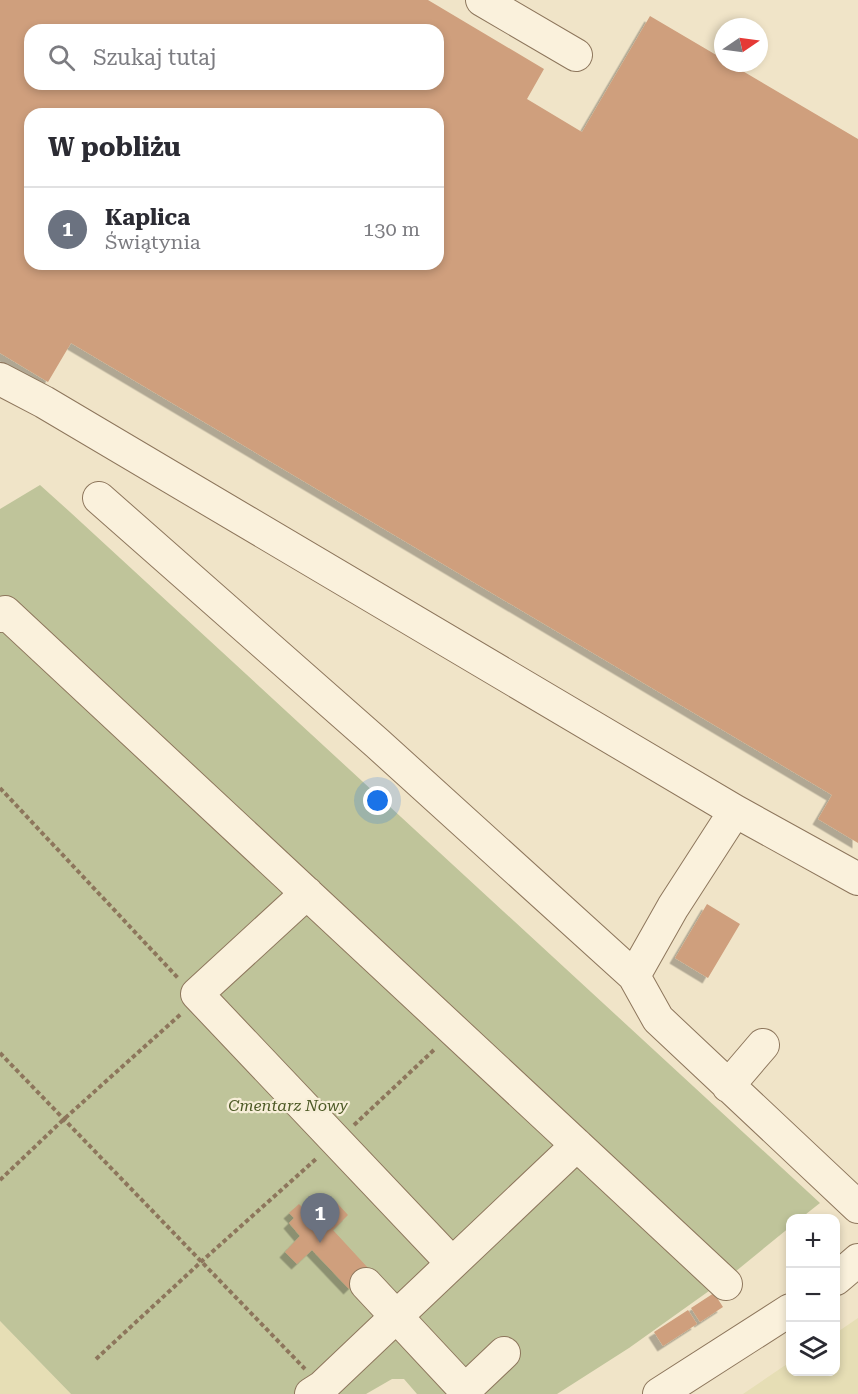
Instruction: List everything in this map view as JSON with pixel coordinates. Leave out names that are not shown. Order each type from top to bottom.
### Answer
[{"type":"street","points":[[482,0],[576,55]]},
{"type":"street","points":[[0,379],[45,402],[735,812],[858,879]]},
{"type":"street","points":[[99,498],[377,743],[634,976],[658,1019],[858,1207]]},
{"type":"street","points":[[0,616],[5,612],[726,1284]]},
{"type":"street","points":[[634,976],[674,907],[735,812]]},
{"type":"street","points":[[307,893],[197,994],[452,1263]]},
{"type":"street","points":[[729,1086],[763,1045]]},
{"type":"street","points":[[316,1390],[577,1145]]},
{"type":"street","points":[[840,1276],[858,1260]]},
{"type":"street","points":[[366,1284],[466,1392],[504,1353]]},
{"type":"street","points":[[659,1394],[786,1313]]},
{"type":"path","points":[[0,788],[179,979],[197,994],[193,1003],[0,1180]]},
{"type":"path","points":[[96,1359],[455,1031]]},
{"type":"path","points":[[0,1053],[202,1261],[316,1390]]},
{"type":"shaded area","points":[[858,1318],[858,1394],[743,1394],[786,1365],[786,1376],[840,1376],[840,1330]]},
{"type":"shaded area","points":[[0,1321],[71,1394],[0,1394]]},
{"type":"green space","name":"Cmentarz Nowy","points":[[40,485],[820,1203],[806,1214],[786,1214],[786,1230],[730,1276],[629,1348],[557,1394],[417,1394],[404,1379],[392,1379],[366,1394],[71,1394],[0,1321],[0,509]]},
{"type":"building","points":[[0,0],[428,0],[544,69],[527,99],[582,132],[650,16],[714,54],[714,72],[744,72],[858,139],[858,843],[818,819],[832,795],[71,343],[48,382],[0,353]]},
{"type":"building","points":[[707,904],[740,924],[708,978],[675,958]]},
{"type":"building","points":[[337,1203],[348,1215],[333,1230],[369,1269],[349,1289],[312,1250],[297,1264],[285,1252],[300,1236],[289,1223],[294,1218],[289,1213],[299,1204],[304,1209],[309,1204],[321,1217]]},
{"type":"building","points":[[714,1293],[723,1307],[700,1322],[691,1308]]},
{"type":"building","points":[[688,1310],[697,1324],[663,1346],[654,1332]]},
{"type":"place","name":"Kaplica","points":[[320,1243]]}]
